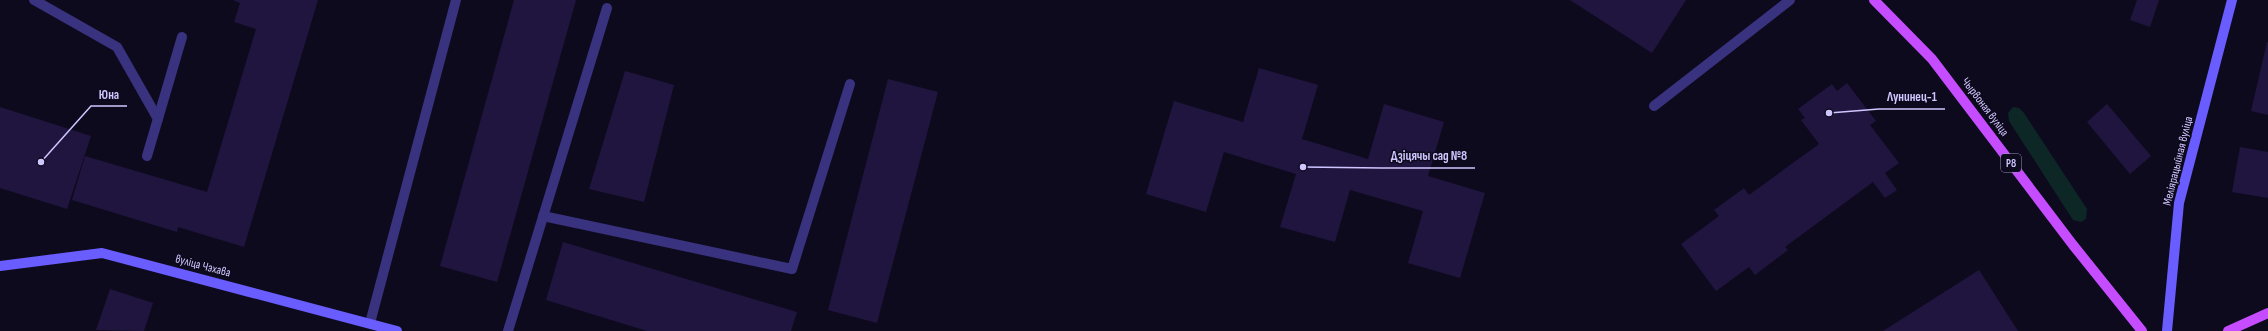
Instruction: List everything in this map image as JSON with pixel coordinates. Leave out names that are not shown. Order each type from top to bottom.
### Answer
[{"type":"main road","name":"Чырвоная вуліца","points":[[1874,0],[1932,60],[2073,245],[2142,331]]},
{"type":"main road","points":[[2228,331],[2268,314]]},
{"type":"street","name":"Меліярацыйная вуліца","points":[[2167,331],[2179,203],[2232,0]]},
{"type":"street","name":"вуліца Чэхава","points":[[0,266],[102,253],[397,331]]},
{"type":"lane","points":[[34,0],[117,47],[158,119]]},
{"type":"lane","points":[[370,323],[456,0]]},
{"type":"lane","points":[[1654,106],[1790,0]]},
{"type":"lane","points":[[508,331],[607,8]]},
{"type":"lane","points":[[147,156],[182,37]]},
{"type":"lane","points":[[543,216],[792,269],[850,84]]},
{"type":"green space","points":[[2013,107],[2019,108],[2024,113],[2087,209],[2086,219],[2081,222],[2073,220],[2009,121],[2008,113]]},
{"type":"building","points":[[233,0],[318,0],[244,247],[178,227],[177,232],[72,200],[85,156],[207,192],[256,29],[234,22],[240,3]]},
{"type":"building","points":[[514,0],[576,0],[497,282],[440,266]]},
{"type":"building","points":[[1570,0],[1686,0],[1652,53]]},
{"type":"building","points":[[2137,0],[2159,0],[2150,27],[2130,20]]},
{"type":"building","points":[[2268,42],[2268,115],[2251,111]]},
{"type":"building","points":[[1259,68],[1318,85],[1302,139],[1368,159],[1384,104],[1444,122],[1428,176],[1485,193],[1460,278],[1408,263],[1423,211],[1350,190],[1335,242],[1280,227],[1296,174],[1224,152],[1206,212],[1146,194],[1174,101],[1243,122]]},
{"type":"building","points":[[625,71],[674,85],[644,202],[589,189]]},
{"type":"building","points":[[888,79],[938,92],[877,323],[828,310]]},
{"type":"building","points":[[1847,83],[1876,121],[1870,125],[1899,163],[1885,173],[1897,190],[1885,198],[1873,182],[1785,247],[1788,250],[1755,275],[1749,267],[1716,291],[1681,244],[1719,216],[1714,210],[1744,188],[1749,195],[1819,144],[1801,120],[1805,118],[1798,109],[1832,84],[1837,91]]},
{"type":"building","points":[[2107,104],[2151,156],[2130,174],[2087,122]]},
{"type":"building","points":[[0,107],[91,136],[67,209],[0,188]]},
{"type":"building","points":[[2240,147],[2268,152],[2268,198],[2232,192]]},
{"type":"building","points":[[563,242],[797,312],[791,331],[647,331],[546,300]]},
{"type":"building","points":[[1979,270],[2018,331],[1883,331]]},
{"type":"building","points":[[110,289],[153,303],[144,331],[96,330]]},
{"type":"place","name":"Лунинец-1","points":[[1829,113]]},
{"type":"place","name":"Юна","points":[[41,162]]},
{"type":"place","name":"Дзіцячы сад №8","points":[[1303,167]]}]
